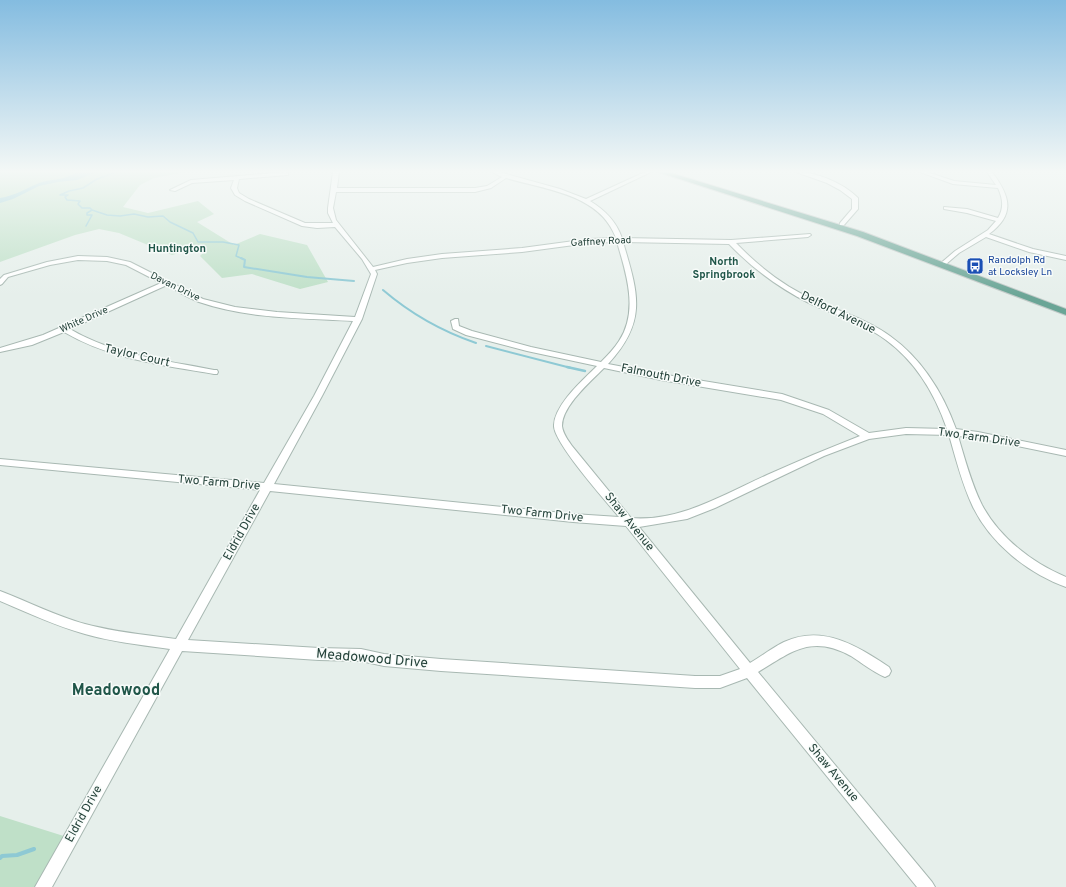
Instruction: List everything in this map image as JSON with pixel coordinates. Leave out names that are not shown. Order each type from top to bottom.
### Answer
[{"type":"main road","points":[[794,213],[945,262],[1066,304]]},
{"type":"main road","points":[[808,213],[842,224],[945,262],[1066,312]]},
{"type":"street","points":[[278,213],[304,225],[336,225]]},
{"type":"street","points":[[332,213],[336,225],[360,251],[372,269]]},
{"type":"street","name":"Shaw Avenue","points":[[602,213],[610,219],[617,230],[620,240],[634,300],[632,322],[624,340],[568,402],[559,416],[557,424],[559,434],[748,670],[927,887]]},
{"type":"street","points":[[842,224],[851,213]]},
{"type":"street","points":[[976,213],[1000,220]]},
{"type":"street","points":[[945,262],[984,234],[1000,220],[1002,213]]},
{"type":"street","points":[[984,234],[1032,251],[1066,258]]},
{"type":"street","name":"Gaffney Road","points":[[372,269],[407,261],[442,256],[522,250],[589,241],[620,240],[731,242],[808,235]]},
{"type":"street","name":"Delford Avenue","points":[[731,242],[744,256],[771,278],[812,301],[870,327],[883,335],[901,350],[935,389],[944,406],[972,494],[989,524],[1007,544],[1036,568],[1054,578],[1066,582]]},
{"type":"street","name":"Davan Drive","points":[[0,283],[6,276],[35,266],[61,260],[88,258],[107,259],[128,264],[202,300],[235,309],[277,314],[358,319]]},
{"type":"street","name":"Eldrid Drive","points":[[43,887],[320,392],[358,319],[374,274],[372,269]]},
{"type":"street","name":"White Drive","points":[[0,350],[29,343],[166,283]]},
{"type":"street","name":"Falmouth Drive","points":[[455,322],[456,327],[469,333],[603,365],[788,399],[826,412],[868,436]]},
{"type":"street","name":"Taylor Court","points":[[65,328],[80,339],[112,352],[214,372]]},
{"type":"street","name":"Two Farm Drive","points":[[0,462],[573,518],[643,523],[683,516],[711,506],[822,454],[868,436],[906,431],[953,432],[978,435],[1066,453]]},
{"type":"street","name":"Meadowood Drive","points":[[0,596],[38,613],[85,629],[127,638],[179,644],[319,654],[361,655],[384,660],[441,665],[720,683],[730,680],[789,645],[805,640],[814,640],[835,643],[851,650],[885,671]]},
{"type":"green space","points":[[0,213],[213,213],[197,222],[234,245],[260,234],[307,245],[328,282],[300,289],[252,274],[222,278],[200,256],[204,252],[196,248],[172,255],[119,233],[99,229],[75,235],[0,262]]},
{"type":"green space","points":[[0,816],[70,838],[43,887],[0,887]]},
{"type":"waterway","points":[[86,226],[92,215],[87,215],[87,213]]},
{"type":"waterway","points":[[102,213],[120,216],[134,214],[148,217],[163,216],[170,222],[193,233],[198,242],[223,242],[239,245],[236,256],[243,259]]},
{"type":"waterway","points":[[243,259],[245,260],[244,267],[307,277],[354,281]]},
{"type":"waterway","points":[[383,290],[404,307],[427,321],[476,343]]},
{"type":"waterway","points":[[486,346],[568,367]]},
{"type":"waterway","points":[[568,367],[585,371]]},
{"type":"waterway","points":[[0,858],[2,856],[17,855],[34,849]]},
{"type":"place","name":"Randolph Rd at Locksley Ln","points":[[975,266]]},
{"type":"district","name":"Huntington","points":[[177,249]]},
{"type":"district","name":"North Springbrook","points":[[724,268]]},
{"type":"district","name":"Meadowood","points":[[116,691]]}]
